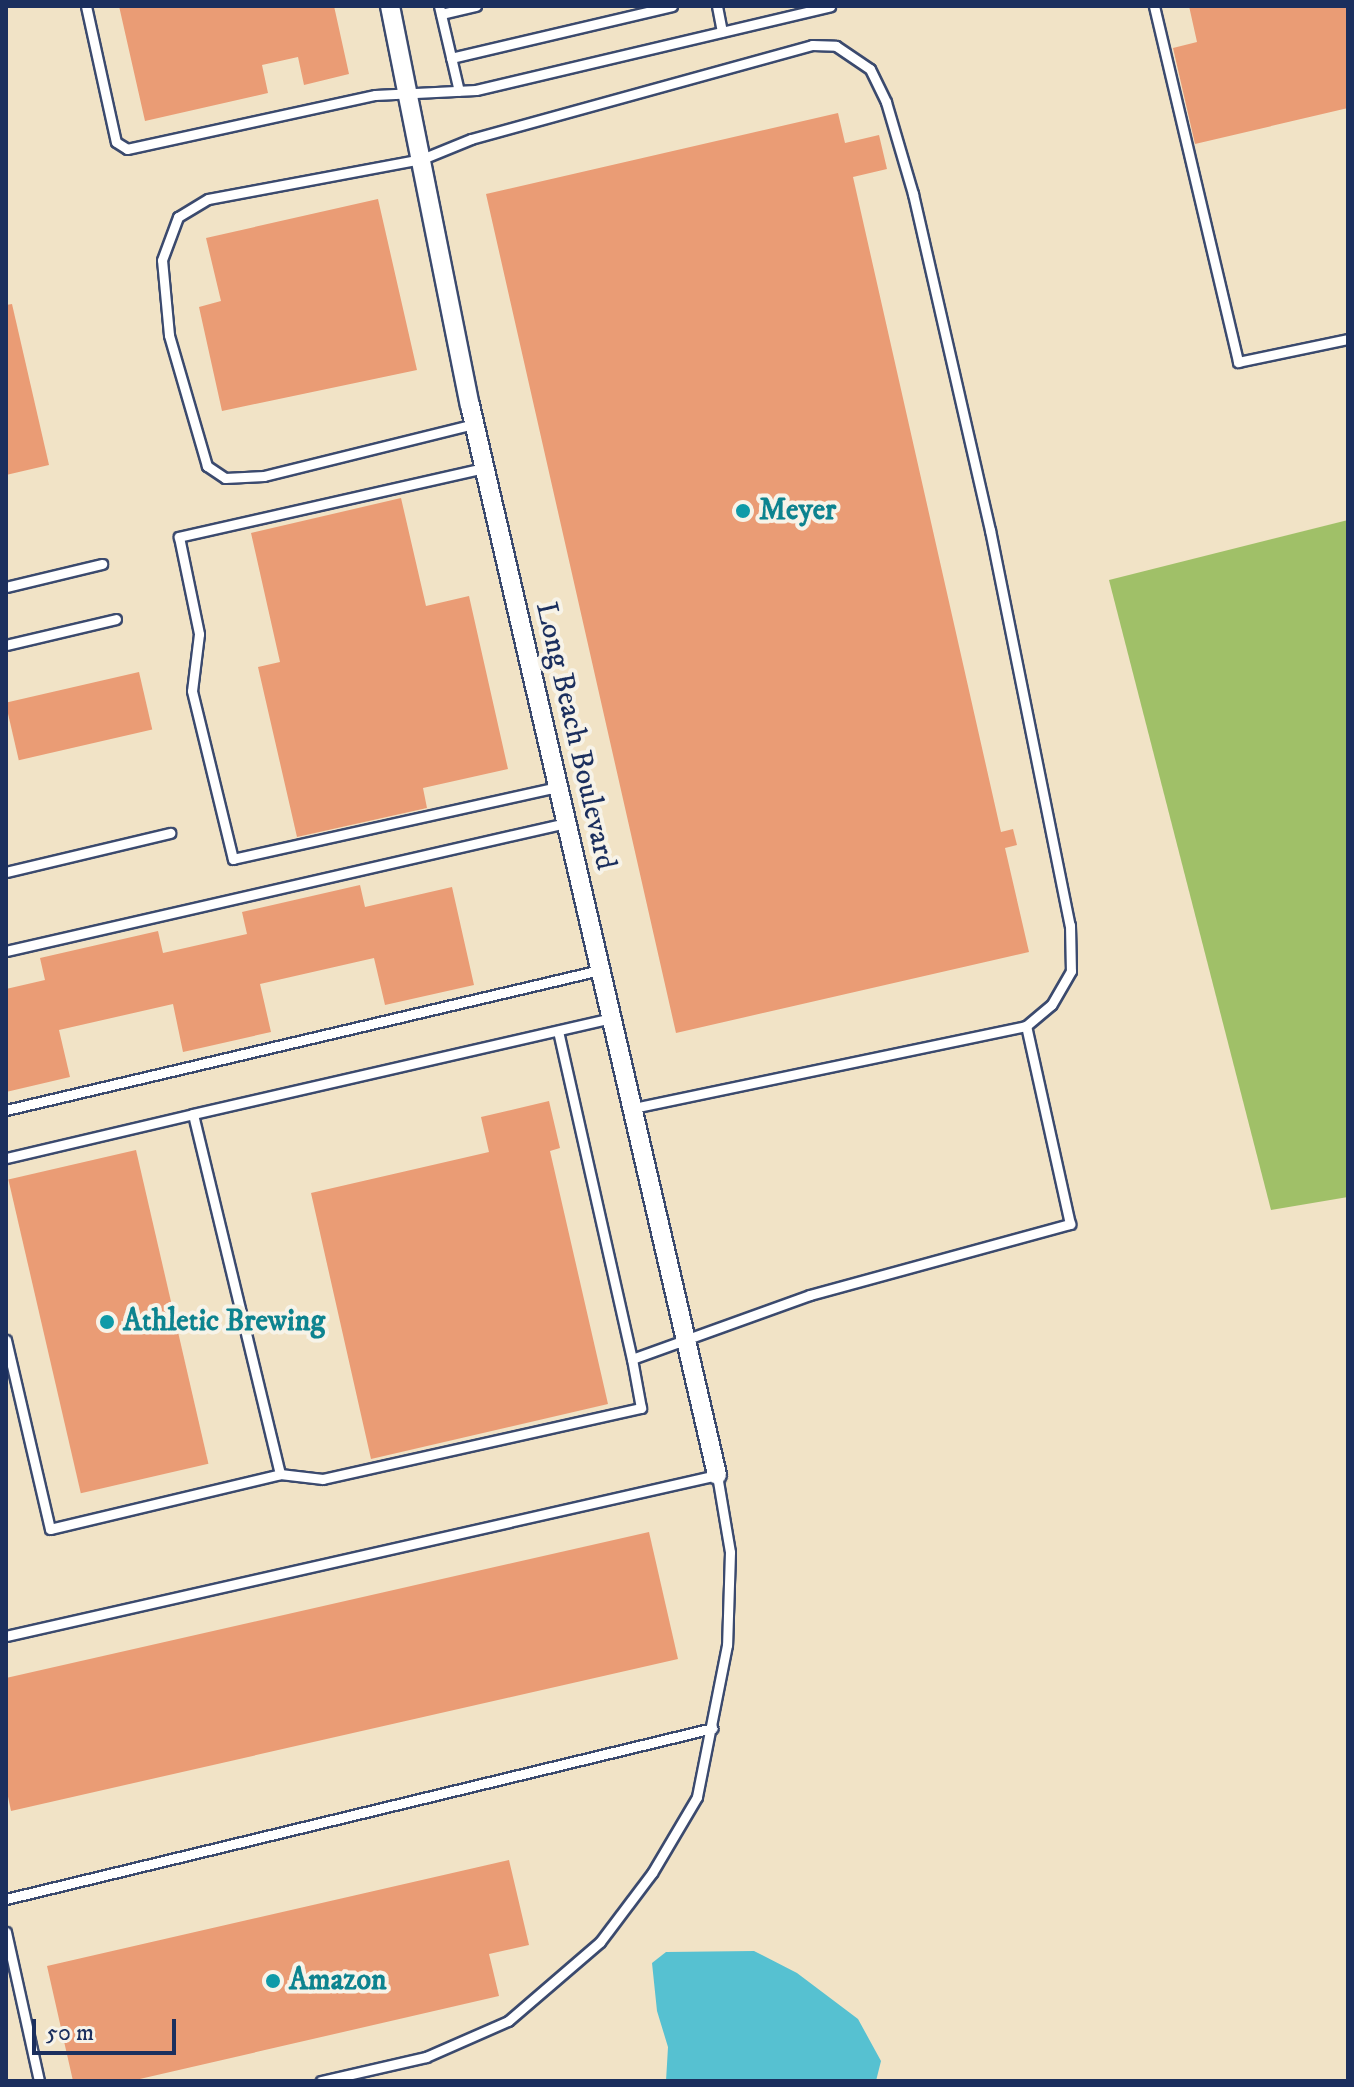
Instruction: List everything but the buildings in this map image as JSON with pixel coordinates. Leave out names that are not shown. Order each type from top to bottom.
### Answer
[{"type":"street","name":"Long Beach Boulevard","points":[[390,6],[474,424],[717,1475]]},
{"type":"lane","points":[[86,6],[116,142],[127,149],[375,95],[459,91],[830,6]]},
{"type":"lane","points":[[459,91],[440,10],[476,6]]},
{"type":"lane","points":[[451,58],[672,6]]},
{"type":"lane","points":[[717,6],[722,32]]},
{"type":"lane","points":[[1154,6],[1238,362],[1348,339]]},
{"type":"lane","points":[[474,424],[264,476],[225,478],[207,466],[196,440],[169,335],[162,260],[178,217],[192,205],[422,159],[471,139],[812,45],[836,46],[870,69],[886,102],[913,194],[990,530],[1070,925],[1071,971],[1062,991],[1026,1026],[632,1108]]},
{"type":"lane","points":[[484,468],[179,537],[199,634],[192,691],[233,859],[558,787]]},
{"type":"lane","points":[[6,587],[102,564]]},
{"type":"lane","points":[[6,645],[116,619]]},
{"type":"lane","points":[[6,951],[566,823]]},
{"type":"lane","points":[[6,872],[170,833]]},
{"type":"lane","points":[[6,1110],[600,970]]},
{"type":"lane","points":[[6,1158],[611,1018]]},
{"type":"lane","points":[[632,1359],[810,1295],[1070,1224],[1026,1026]]},
{"type":"lane","points":[[6,1340],[50,1529],[280,1474],[323,1479],[641,1408],[558,1031]]},
{"type":"lane","points":[[193,1114],[280,1474]]},
{"type":"lane","points":[[6,1636],[717,1475],[730,1552],[727,1645],[697,1797],[658,1863],[600,1942],[550,1988],[479,2038],[426,2057],[321,2081]]},
{"type":"lane","points":[[6,1899],[713,1728]]},
{"type":"lane","points":[[6,1932],[39,2081]]},
{"type":"green space","points":[[1348,520],[1348,1197],[1271,1210],[1109,580]]},
{"type":"water","points":[[754,1951],[797,1973],[858,2019],[881,2061],[876,2081],[666,2081],[668,2047],[657,2011],[652,1963],[666,1952]]},
{"type":"place","name":"Meyer","points":[[743,511]]},
{"type":"place","name":"Athletic Brewing","points":[[107,1322]]},
{"type":"place","name":"Amazon","points":[[273,1981]]}]
